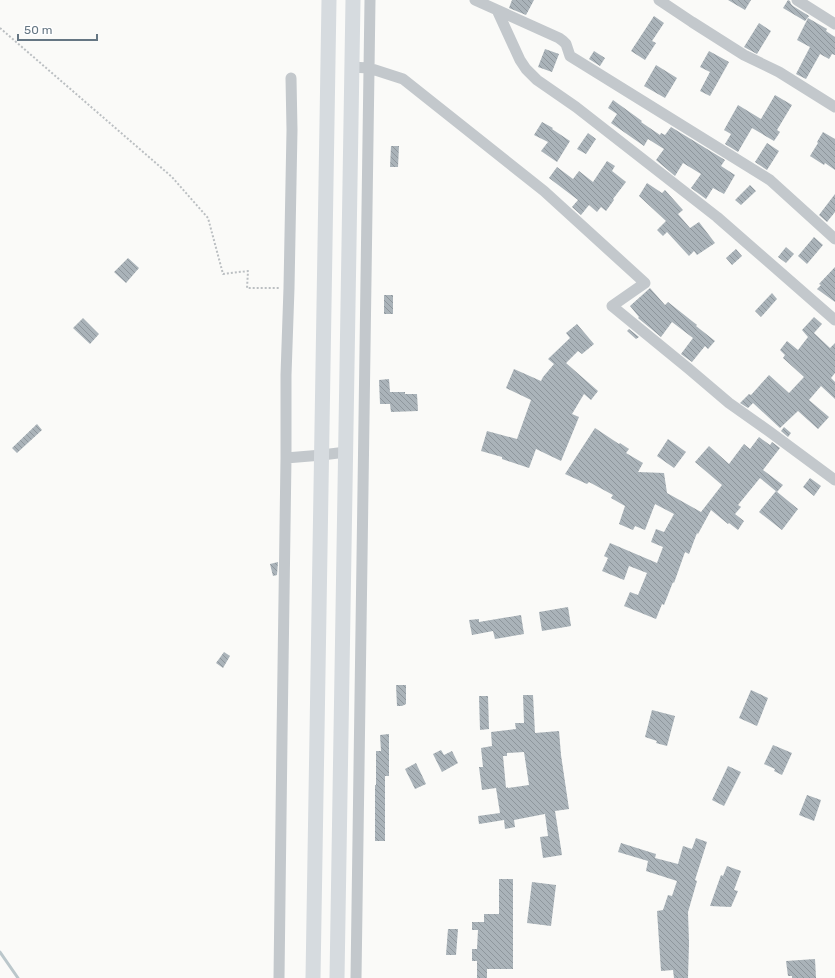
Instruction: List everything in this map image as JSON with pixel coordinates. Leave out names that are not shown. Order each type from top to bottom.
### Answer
[{"type":"main road","points":[[312,978],[329,0]]},
{"type":"main road","points":[[337,978],[353,0]]},
{"type":"street","points":[[356,978],[370,0]]},
{"type":"street","points":[[475,0],[563,41],[570,56],[770,180],[835,239]]},
{"type":"street","points":[[659,0],[744,55],[779,72],[835,107]]},
{"type":"street","points":[[797,0],[835,24]]},
{"type":"street","points":[[497,10],[520,60],[526,69],[537,80],[576,106],[717,217],[835,320]]},
{"type":"street","points":[[352,67],[369,68],[403,79],[544,191],[646,283],[612,306],[690,369],[729,403],[835,480]]},
{"type":"street","points":[[279,978],[286,375],[292,130],[291,78]]},
{"type":"street","points":[[286,458],[346,452]]},
{"type":"path","points":[[0,28],[172,177],[208,218],[223,274],[248,271],[247,288],[289,288]]},
{"type":"building","points":[[512,0],[534,0],[526,15],[509,8]]},
{"type":"building","points":[[728,0],[751,0],[745,10]]},
{"type":"building","points":[[788,0],[793,6],[809,16],[805,21],[783,8]]},
{"type":"building","points":[[654,16],[664,23],[652,41],[656,43],[645,60],[631,51]]},
{"type":"building","points":[[808,18],[827,29],[826,31],[835,37],[835,55],[832,54],[829,59],[820,54],[806,79],[796,74],[810,47],[797,40]]},
{"type":"building","points":[[759,23],[771,31],[757,54],[744,47]]},
{"type":"building","points":[[545,49],[559,54],[552,72],[538,67]]},
{"type":"building","points":[[594,51],[605,58],[600,66],[589,59]]},
{"type":"building","points":[[709,51],[729,62],[710,96],[700,91],[710,72],[700,67]]},
{"type":"building","points":[[656,65],[677,78],[665,98],[644,86]]},
{"type":"building","points":[[775,95],[792,105],[777,130],[780,132],[774,141],[752,128],[738,152],[725,144],[731,134],[724,130],[738,105],[761,119]]},
{"type":"building","points":[[613,100],[660,135],[661,133],[665,135],[671,127],[725,160],[721,166],[735,175],[724,194],[713,188],[706,199],[691,188],[701,174],[683,163],[675,176],[656,160],[664,149],[648,139],[644,146],[611,123],[617,114],[608,108]]},
{"type":"building","points":[[542,122],[553,128],[552,129],[570,141],[557,162],[541,151],[548,142],[534,135]]},
{"type":"building","points":[[823,132],[835,139],[835,170],[825,163],[824,165],[810,156]]},
{"type":"building","points":[[588,133],[596,139],[586,154],[577,149]]},
{"type":"building","points":[[767,143],[779,151],[767,170],[755,162]]},
{"type":"building","points":[[391,146],[399,146],[398,167],[390,167]]},
{"type":"building","points":[[607,161],[615,166],[612,171],[626,182],[606,211],[601,207],[597,212],[589,205],[581,215],[572,207],[578,200],[549,178],[557,167],[573,179],[579,171],[593,182]]},
{"type":"building","points":[[647,183],[662,193],[665,190],[683,210],[678,214],[690,228],[699,222],[715,243],[697,255],[694,251],[689,256],[667,232],[663,236],[657,230],[666,221],[639,196]]},
{"type":"building","points":[[750,185],[756,191],[741,205],[735,200]]},
{"type":"building","points":[[835,194],[835,212],[827,222],[819,215]]},
{"type":"building","points":[[814,237],[823,245],[807,264],[798,256]]},
{"type":"building","points":[[786,247],[794,254],[786,263],[778,257]]},
{"type":"building","points":[[736,249],[742,256],[732,265],[726,258]]},
{"type":"building","points":[[128,258],[139,268],[126,283],[114,272]]},
{"type":"building","points":[[835,267],[835,302],[817,289],[821,285],[819,284]]},
{"type":"building","points":[[650,288],[665,305],[668,302],[715,341],[708,349],[705,346],[692,362],[681,354],[693,338],[672,322],[661,337],[638,318],[639,317],[630,306]]},
{"type":"building","points":[[772,293],[777,299],[761,317],[755,311]]},
{"type":"building","points":[[384,295],[393,295],[393,314],[384,314]]},
{"type":"building","points":[[814,317],[822,324],[814,333],[830,348],[835,343],[835,373],[831,378],[835,382],[835,399],[821,386],[809,400],[829,417],[818,429],[798,411],[780,428],[753,403],[748,408],[740,403],[749,394],[751,395],[769,375],[789,393],[804,377],[783,358],[785,355],[780,350],[787,341],[798,350],[808,337],[802,330]]},
{"type":"building","points":[[83,318],[99,334],[90,344],[73,328]]},
{"type":"building","points":[[577,324],[594,344],[582,354],[578,351],[566,363],[598,391],[591,400],[584,394],[572,414],[579,417],[561,461],[536,449],[529,468],[502,459],[502,457],[481,451],[487,431],[517,439],[531,400],[506,388],[514,369],[541,381],[554,364],[548,359],[570,338],[566,333]]},
{"type":"building","points":[[629,329],[639,337],[636,339],[627,331]]},
{"type":"building","points":[[389,379],[390,392],[417,394],[418,411],[391,412],[390,404],[380,404],[379,380]]},
{"type":"building","points":[[37,424],[42,430],[17,453],[12,448]]},
{"type":"building","points":[[784,427],[791,433],[788,437],[781,431]]},
{"type":"building","points":[[595,428],[629,449],[626,453],[643,463],[638,472],[664,473],[667,493],[701,512],[722,485],[695,462],[709,446],[729,464],[744,444],[750,449],[759,437],[770,445],[772,442],[780,448],[763,470],[783,485],[777,492],[760,478],[738,505],[741,507],[735,514],[744,521],[738,530],[711,510],[698,534],[697,533],[689,554],[685,552],[674,583],[673,582],[664,605],[662,604],[656,619],[624,606],[630,592],[638,595],[647,573],[629,566],[624,580],[602,571],[608,558],[604,556],[610,543],[657,563],[663,547],[651,542],[656,529],[664,532],[674,514],[655,504],[645,530],[635,526],[633,530],[619,524],[625,506],[611,498],[613,495],[589,482],[587,484],[565,474]]},
{"type":"building","points":[[668,439],[686,452],[674,468],[657,456]]},
{"type":"building","points":[[810,478],[821,486],[814,496],[803,487]]},
{"type":"building","points":[[776,491],[798,509],[782,530],[759,512]]},
{"type":"building","points":[[278,562],[277,575],[273,576],[270,564]]},
{"type":"building","points":[[568,607],[571,626],[542,631],[539,612]]},
{"type":"building","points":[[521,615],[524,634],[495,639],[493,631],[472,635],[469,620],[479,619],[479,622]]},
{"type":"building","points":[[224,652],[230,656],[223,668],[216,663]]},
{"type":"building","points":[[396,685],[406,685],[406,704],[402,706],[397,706]]},
{"type":"building","points":[[751,690],[768,698],[757,726],[739,718]]},
{"type":"building","points":[[523,695],[533,695],[535,733],[559,731],[569,809],[555,811],[562,855],[543,858],[540,837],[548,836],[545,814],[514,820],[515,827],[505,829],[504,820],[479,824],[478,816],[500,813],[496,788],[482,790],[479,767],[483,767],[481,748],[492,746],[491,732],[516,729],[515,723],[524,723]],"holes":[[[524,752],[529,785],[506,788],[503,756],[507,756],[507,753]]]},
{"type":"building","points":[[479,696],[488,696],[489,729],[480,730]]},
{"type":"building","points":[[652,710],[675,716],[667,746],[656,743],[657,741],[645,737]]},
{"type":"building","points":[[389,734],[389,776],[385,776],[385,841],[375,841],[376,751],[381,751],[380,735]]},
{"type":"building","points":[[773,745],[792,753],[782,775],[774,771],[775,769],[764,764]]},
{"type":"building","points":[[441,750],[444,755],[452,751],[458,763],[442,772],[433,754]]},
{"type":"building","points":[[416,763],[426,784],[415,789],[405,769]]},
{"type":"building","points":[[728,766],[741,772],[724,806],[712,800]]},
{"type":"building","points":[[807,795],[821,800],[814,821],[799,815]]},
{"type":"building","points":[[696,838],[707,842],[695,880],[697,881],[688,912],[688,978],[674,978],[673,970],[661,971],[657,911],[663,910],[668,895],[672,896],[677,881],[646,871],[648,861],[618,852],[621,843],[656,854],[655,858],[678,864],[683,846],[692,849]]},
{"type":"building","points":[[727,866],[741,871],[734,890],[738,891],[731,907],[710,906],[721,875],[723,876]]},
{"type":"building","points":[[499,879],[513,879],[513,969],[487,969],[487,978],[477,978],[477,961],[472,961],[472,949],[477,949],[478,930],[472,930],[472,922],[484,922],[484,914],[499,914]]},
{"type":"building","points":[[532,882],[556,885],[551,926],[527,923]]},
{"type":"building","points":[[448,929],[458,929],[456,955],[446,955]]},
{"type":"building","points":[[815,959],[816,978],[792,978],[792,976],[788,976],[786,961]]},
{"type":"waterway","points":[[0,952],[18,978]]}]
